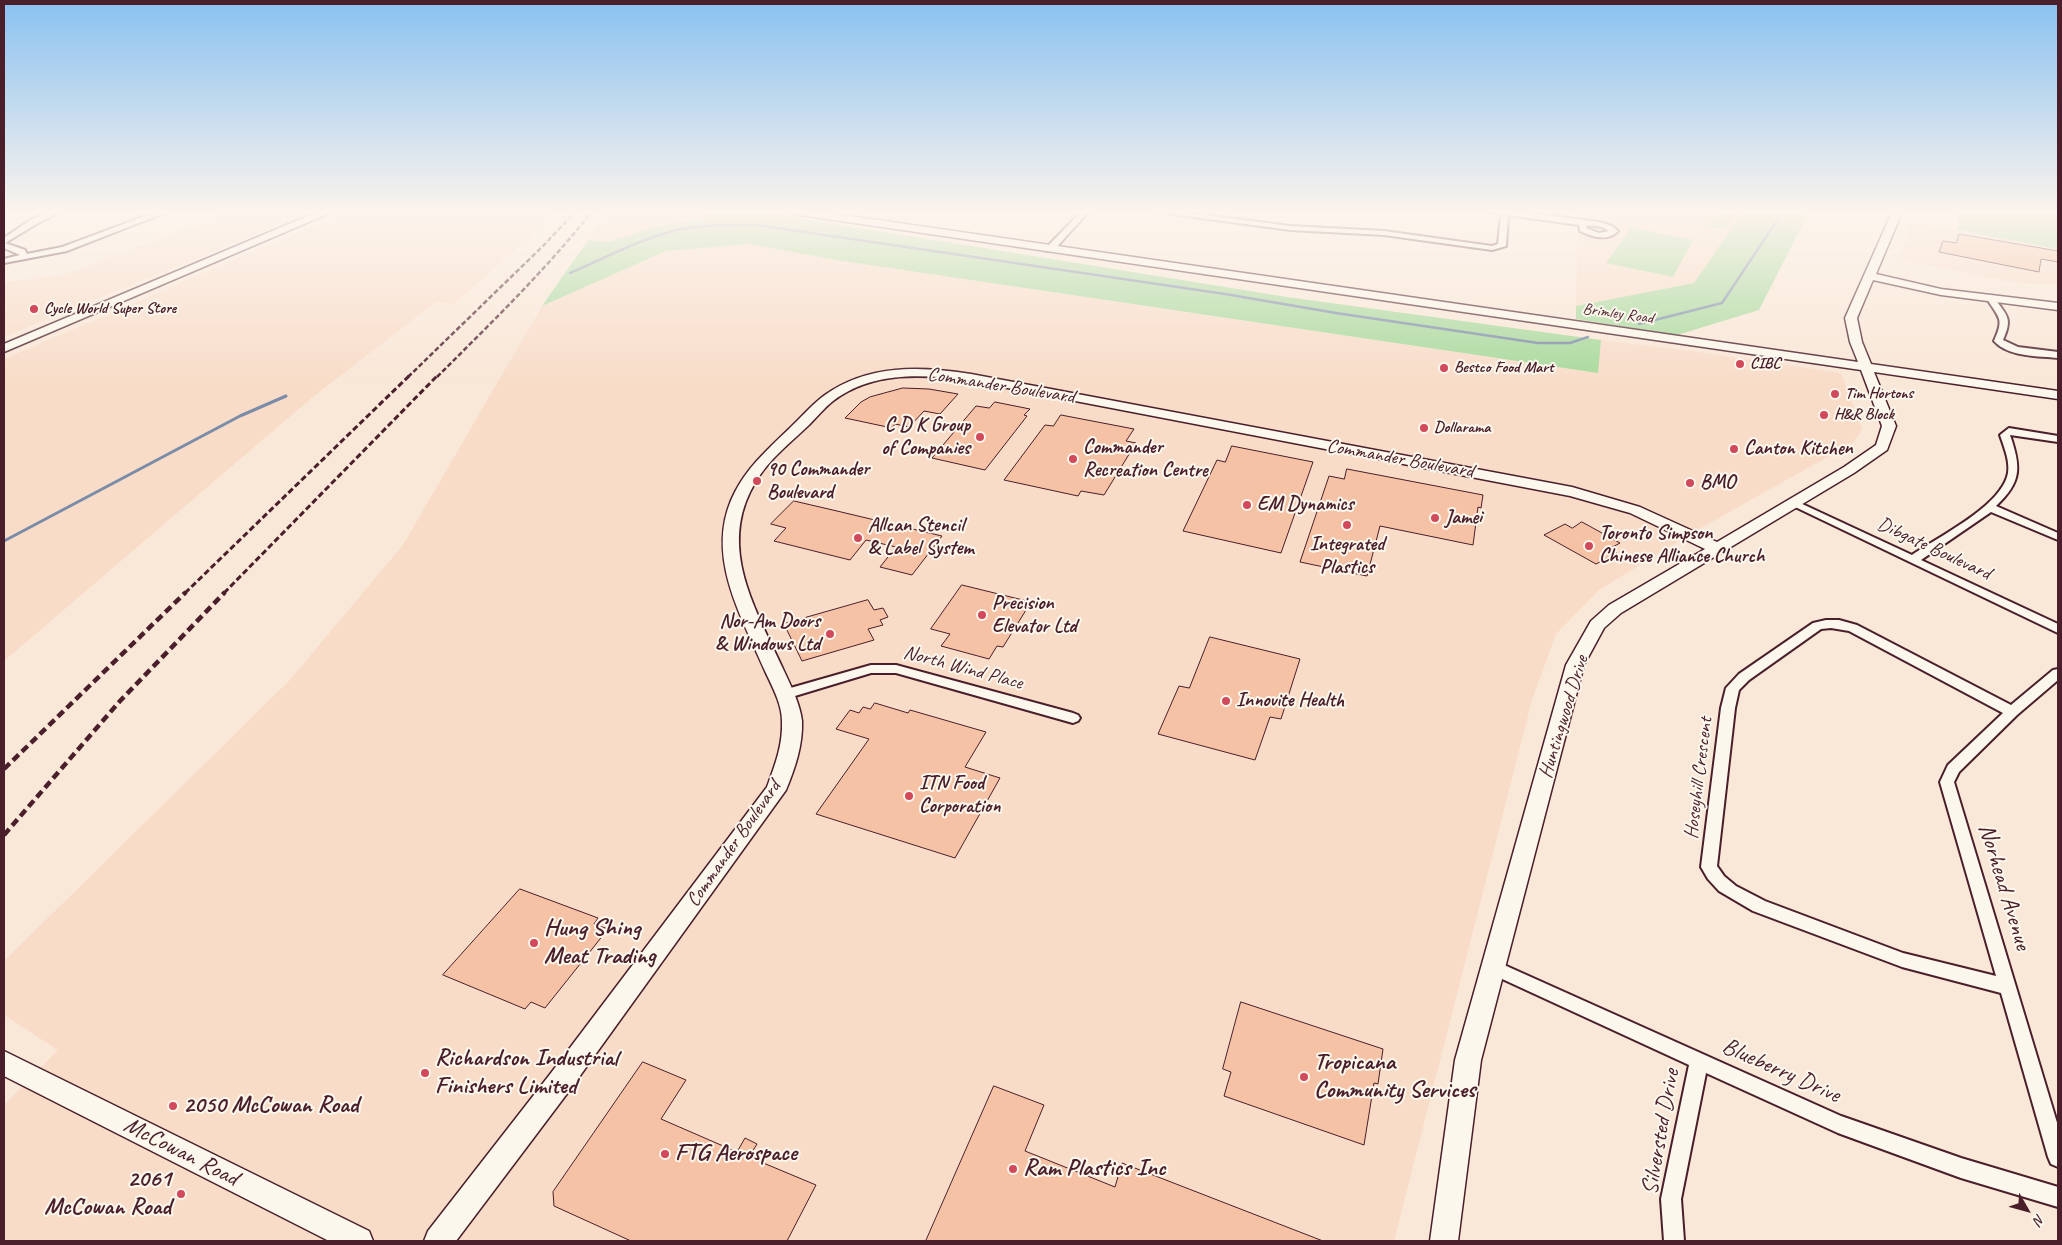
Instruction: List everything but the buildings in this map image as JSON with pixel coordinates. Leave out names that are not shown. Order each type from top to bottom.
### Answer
[{"type":"street","points":[[4,348],[194,268]]},
{"type":"street","name":"Brimley Road","points":[[1181,268],[2058,395]]},
{"type":"street","name":"Huntingwood Drive","points":[[1444,1241],[1468,1060],[1575,665],[1596,625],[1615,608],[1794,504],[1882,447],[1889,426],[1855,340],[1850,318],[1872,268]]},
{"type":"street","points":[[1868,276],[1936,291],[2058,306]]},
{"type":"street","points":[[1991,299],[2004,319],[2005,326],[1998,341],[2000,344],[2018,350],[2058,355]]},
{"type":"street","name":"Commander Boulevard","points":[[438,1241],[560,1082],[776,790],[789,756],[792,720],[785,694],[737,587],[730,543],[737,504],[754,472],[773,451],[835,394],[850,385],[896,373],[925,372],[956,375],[1572,492],[1635,510],[1717,548]]},
{"type":"street","points":[[1913,560],[1991,508],[2005,492],[2013,475],[2012,457],[2005,435],[2009,431],[2058,439]]},
{"type":"street","name":"Dibgate Boulevard","points":[[1794,504],[2058,629]]},
{"type":"street","points":[[1991,508],[2058,536]]},
{"type":"street","name":"Hoseyhill Crescent","points":[[2009,987],[1902,960],[1759,906],[1738,897],[1715,880],[1709,867],[1728,708],[1733,688],[1744,677],[1817,626],[1835,623],[1852,628],[2012,712]]},
{"type":"street","name":"North Wind Place","points":[[785,694],[871,669],[896,669],[1073,718]]},
{"type":"street","name":"Norhead Avenue","points":[[2058,673],[2012,712],[1953,770],[1947,782],[2058,1157]]},
{"type":"street","name":"Blueberry Drive","points":[[1493,967],[1846,1127],[1961,1168],[2058,1197]]},
{"type":"street","name":"Silversted Drive","points":[[1674,1241],[1671,1199],[1699,1062]]},
{"type":"street","name":"McCowan Road","points":[[4,1063],[359,1241]]},
{"type":"shaded area","points":[[82,268],[173,268],[4,337],[4,282],[61,276]]},
{"type":"shaded area","points":[[215,268],[495,268],[454,304],[436,302],[314,396],[4,661],[4,359]]},
{"type":"shaded area","points":[[627,268],[891,268],[1597,373],[1601,340],[1693,351],[1841,373],[1862,429],[1854,442],[1699,529],[1599,590],[1556,634],[1532,700],[1394,1241],[4,1241],[4,1105],[58,1050],[4,1015],[4,961],[289,681],[403,545],[542,306]]},
{"type":"shaded area","points":[[1577,268],[1704,268],[1694,283],[1576,306]]},
{"type":"shaded area","points":[[1943,268],[2058,268],[2058,285],[2017,283]]},
{"type":"green space","points":[[568,268],[627,268],[542,306]]},
{"type":"green space","points":[[891,268],[1108,268],[1287,297],[1601,340],[1598,373]]},
{"type":"green space","points":[[1630,268],[1678,268],[1673,277]]},
{"type":"green space","points":[[1704,268],[1780,268],[1759,310],[1677,335],[1576,319],[1576,306],[1694,283]]},
{"type":"waterway","points":[[570,273],[581,268]]},
{"type":"waterway","points":[[1049,268],[1538,343],[1570,343],[1588,337]]},
{"type":"waterway","points":[[1639,324],[1722,303],[1745,268]]},
{"type":"waterway","points":[[4,541],[240,416],[286,396]]},
{"type":"railway","points":[[408,377],[520,268]]},
{"type":"railway","points":[[437,377],[543,268]]},
{"type":"railway","points":[[185,593],[410,375]]},
{"type":"railway","points":[[224,593],[438,375]]},
{"type":"railway","points":[[4,769],[186,592]]},
{"type":"railway","points":[[4,835],[120,701],[225,592]]},
{"type":"place","name":"Cycle World Super Store","points":[[34,309]]},
{"type":"place","name":"CIBC","points":[[1740,364]]},
{"type":"place","name":"Bestco Food Mart","points":[[1444,368]]},
{"type":"place","name":"Tim Hortons","points":[[1835,394]]},
{"type":"place","name":"H&R Block","points":[[1824,415]]},
{"type":"place","name":"Dollarama","points":[[1424,428]]},
{"type":"place","name":"C D K Group of Companies","points":[[980,437]]},
{"type":"place","name":"Canton Kitchen","points":[[1734,449]]},
{"type":"place","name":"Commander Recreation Centre","points":[[1073,459]]},
{"type":"place","name":"90 Commander Boulevard","points":[[757,481]]},
{"type":"place","name":"BMO","points":[[1690,483]]},
{"type":"place","name":"EM Dynamics","points":[[1247,505]]},
{"type":"place","name":"Jamei","points":[[1435,518]]},
{"type":"place","name":"Integrated Plastics","points":[[1347,525]]},
{"type":"place","name":"Allcan Stencil & Label System","points":[[858,538]]},
{"type":"place","name":"Toronto Simpson Chinese Alliance Church","points":[[1589,546]]},
{"type":"place","name":"Precision Elevator Ltd","points":[[982,615]]},
{"type":"place","name":"Nor-Am Doors & Windows Ltd","points":[[830,634]]},
{"type":"place","name":"Innovite Health","points":[[1226,701]]},
{"type":"place","name":"ITN Food Corporation","points":[[909,796]]},
{"type":"place","name":"Hung Shing Meat Trading","points":[[534,943]]},
{"type":"place","name":"Richardson Industrial Finishers Limited","points":[[425,1073]]},
{"type":"place","name":"Tropicana Community Services","points":[[1304,1077]]},
{"type":"place","name":"2050 McCowan Road","points":[[173,1106]]},
{"type":"place","name":"FTG Aerospace","points":[[665,1154]]},
{"type":"place","name":"Ram Plastics Inc","points":[[1013,1169]]},
{"type":"place","name":"2061 McCowan Road","points":[[181,1194]]}]
